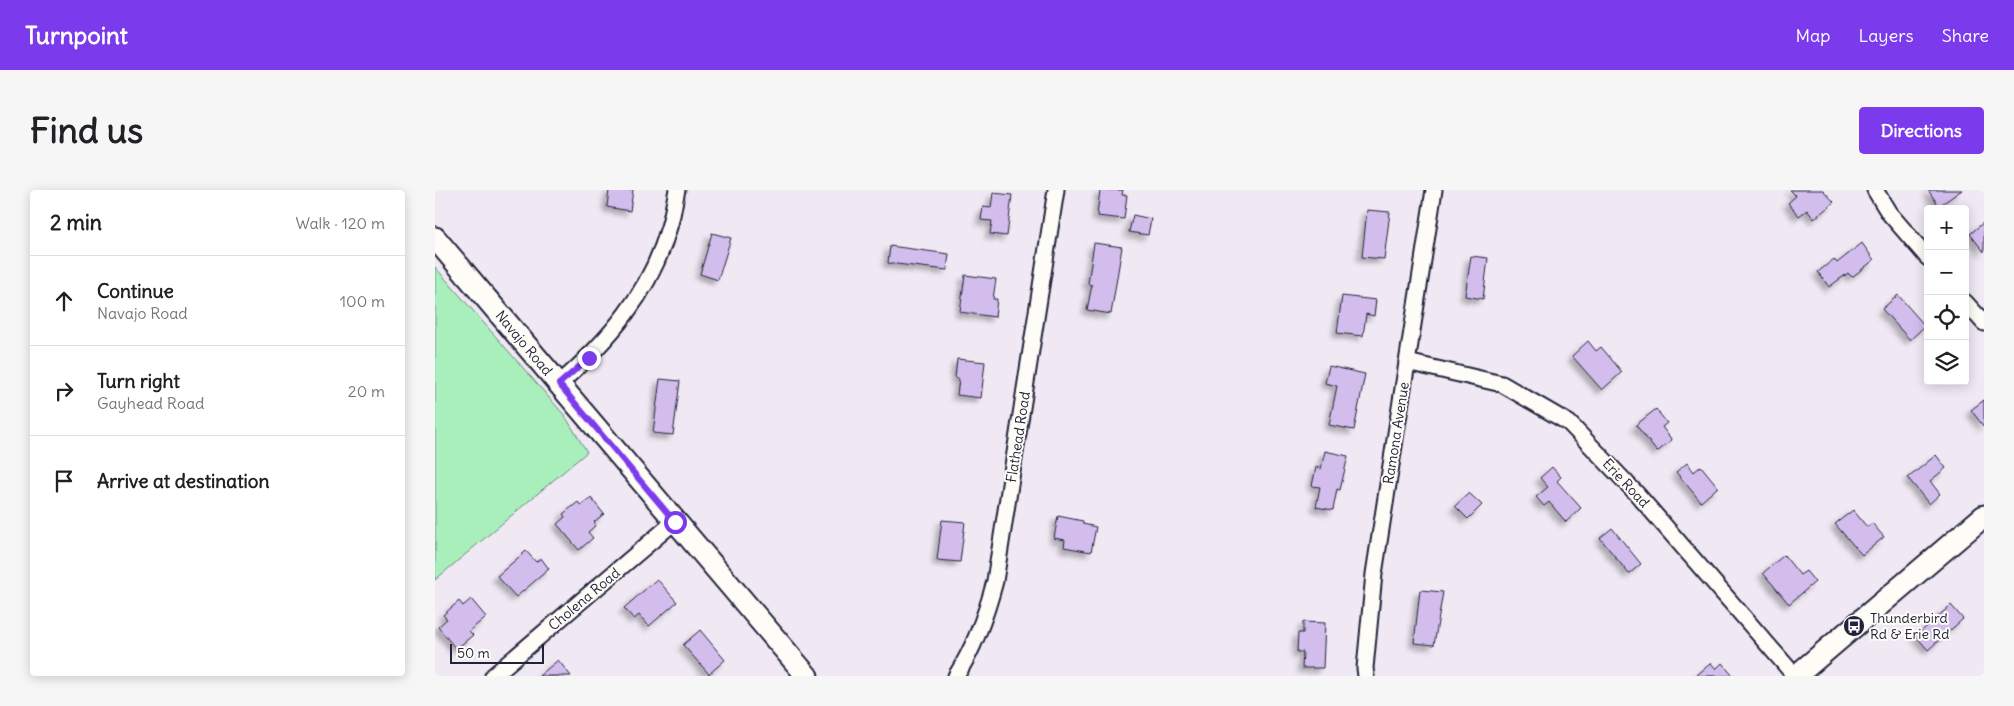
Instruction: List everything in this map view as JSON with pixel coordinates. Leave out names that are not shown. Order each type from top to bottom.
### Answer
[{"type":"main road","name":"Navajo Road","points":[[435,238],[807,676]]},
{"type":"main road","points":[[1795,676],[1984,516]]},
{"type":"street","points":[[559,384],[589,358],[612,334],[636,301],[655,268],[670,227],[677,190]]},
{"type":"street","name":"Flathead Road","points":[[956,676],[974,644],[985,618],[995,581],[1056,190]]},
{"type":"street","name":"Ramona Avenue","points":[[1366,676],[1365,668],[1374,574],[1433,190]]},
{"type":"street","points":[[1875,190],[1889,214],[1924,253]]},
{"type":"street","points":[[1969,307],[1984,324]]},
{"type":"street","name":"Erie Road","points":[[1407,362],[1502,384],[1569,423],[1637,494],[1795,676]]},
{"type":"street","name":"Cholena Road","points":[[493,676],[675,522]]},
{"type":"green space","points":[[435,267],[565,416],[587,452],[435,580]]},
{"type":"building","points":[[609,190],[633,190],[630,211],[607,207]]},
{"type":"building","points":[[1100,190],[1123,190],[1122,195],[1127,195],[1124,219],[1097,216]]},
{"type":"building","points":[[1790,190],[1823,190],[1834,202],[1814,219],[1807,210],[1799,216],[1788,203],[1796,196]]},
{"type":"building","points":[[1928,190],[1962,190],[1940,205],[1938,205]]},
{"type":"building","points":[[993,193],[1012,195],[1007,236],[990,234],[992,221],[981,220],[983,207],[991,208]]},
{"type":"building","points":[[1367,210],[1390,212],[1384,259],[1362,257]]},
{"type":"building","points":[[1133,215],[1151,219],[1148,235],[1129,232]]},
{"type":"building","points":[[1984,222],[1984,252],[1970,234]]},
{"type":"building","points":[[712,233],[731,238],[718,280],[700,274]]},
{"type":"building","points":[[1094,243],[1122,247],[1111,314],[1087,310],[1092,285],[1088,284]]},
{"type":"building","points":[[1862,243],[1874,260],[1852,277],[1848,273],[1829,287],[1818,272],[1834,259],[1837,263]]},
{"type":"building","points":[[890,246],[949,254],[947,270],[888,263]]},
{"type":"building","points":[[1471,256],[1488,258],[1483,299],[1465,296]]},
{"type":"building","points":[[965,275],[996,279],[993,299],[997,299],[995,317],[960,312]]},
{"type":"building","points":[[1898,295],[1924,327],[1910,340],[1882,309]]},
{"type":"building","points":[[1342,296],[1376,300],[1374,316],[1366,314],[1363,336],[1337,333]]},
{"type":"building","points":[[1588,341],[1596,351],[1601,347],[1622,372],[1602,390],[1572,356]]},
{"type":"building","points":[[957,359],[985,362],[981,398],[957,395],[959,379],[955,378]]},
{"type":"building","points":[[1329,366],[1365,374],[1354,430],[1329,425],[1337,386],[1325,383]]},
{"type":"building","points":[[660,379],[680,381],[673,435],[653,433]]},
{"type":"building","points":[[1984,400],[1984,427],[1971,410]]},
{"type":"building","points":[[1656,409],[1667,423],[1662,427],[1672,440],[1657,452],[1636,425]]},
{"type":"building","points":[[1325,451],[1348,456],[1340,490],[1337,489],[1333,510],[1316,507],[1320,487],[1312,486],[1316,467],[1321,469]]},
{"type":"building","points":[[1936,455],[1946,468],[1930,481],[1940,494],[1929,504],[1908,478]]},
{"type":"building","points":[[1687,463],[1694,472],[1701,466],[1718,487],[1701,502],[1676,472]]},
{"type":"building","points":[[1552,467],[1561,477],[1557,481],[1581,508],[1566,522],[1549,502],[1544,506],[1536,497],[1548,487],[1540,478]]},
{"type":"building","points":[[1469,493],[1482,505],[1468,519],[1455,506]]},
{"type":"building","points":[[591,498],[604,514],[594,522],[596,525],[588,532],[593,538],[579,550],[557,524],[565,517],[563,514],[578,502],[581,506]]},
{"type":"building","points":[[1853,510],[1867,527],[1872,523],[1884,537],[1862,555],[1835,524]]},
{"type":"building","points":[[1058,516],[1083,521],[1083,524],[1096,527],[1091,552],[1064,547],[1065,540],[1054,538]]},
{"type":"building","points":[[942,520],[965,522],[960,562],[937,560]]},
{"type":"building","points":[[1612,528],[1641,564],[1629,574],[1600,538]]},
{"type":"building","points":[[526,551],[536,562],[541,558],[549,569],[516,597],[497,576]]},
{"type":"building","points":[[1784,555],[1800,575],[1806,571],[1815,582],[1789,604],[1763,573]]},
{"type":"building","points":[[657,579],[677,602],[649,626],[639,615],[634,619],[624,608]]},
{"type":"building","points":[[1420,590],[1443,592],[1434,645],[1414,643]]},
{"type":"building","points":[[471,599],[486,617],[469,631],[473,635],[456,649],[438,627],[447,619],[443,615],[459,601],[463,606]]},
{"type":"building","points":[[1951,605],[1963,619],[1928,650],[1916,636]]},
{"type":"building","points":[[1303,622],[1325,623],[1323,668],[1302,668],[1303,652],[1297,652],[1298,633],[1303,633]]},
{"type":"building","points":[[700,630],[725,660],[709,674],[683,645]]},
{"type":"building","points":[[558,660],[571,676],[539,676]]},
{"type":"building","points":[[1711,663],[1716,669],[1722,663],[1733,676],[1696,676]]},
{"type":"place","name":"Thunderbird Rd & Erie Rd","points":[[1854,626]]},
{"type":"route","points":[[589,358],[559,384],[675,522]]}]
